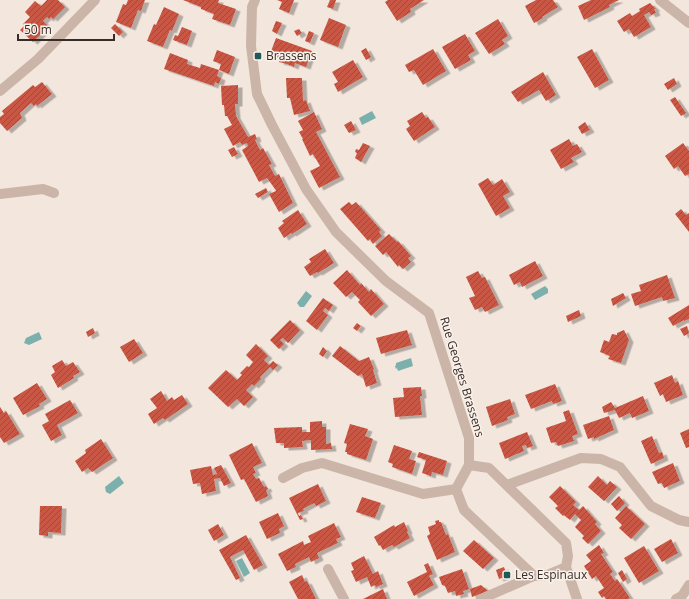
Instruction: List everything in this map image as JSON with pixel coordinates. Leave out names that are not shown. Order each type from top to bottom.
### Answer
[{"type":"street","points":[[0,91],[38,59],[95,0]]},
{"type":"street","name":"Rue Georges Brassens","points":[[255,0],[252,7],[251,46],[257,94],[306,189],[336,232],[386,280],[429,313],[469,438],[469,465]]},
{"type":"street","points":[[660,0],[689,23]]},
{"type":"street","points":[[0,194],[43,188],[54,193]]},
{"type":"street","points":[[507,485],[581,458],[601,459],[620,467],[651,506],[679,520],[689,522]]},
{"type":"street","points":[[283,478],[302,468],[322,463],[423,494],[456,489]]},
{"type":"street","points":[[534,576],[464,510],[456,489],[469,465],[489,468],[566,542],[568,556],[566,567],[577,599]]},
{"type":"street","points":[[481,599],[534,576],[547,575],[566,567]]},
{"type":"street","points":[[328,569],[344,599]]},
{"type":"street","points":[[676,599],[682,596],[689,586]]},
{"type":"water","points":[[372,111],[376,118],[362,125],[359,118]]},
{"type":"water","points":[[545,286],[548,289],[548,293],[535,300],[531,294]]},
{"type":"water","points":[[306,291],[312,296],[304,307],[300,307],[297,303]]},
{"type":"water","points":[[39,332],[42,339],[29,345],[24,343],[26,338]]},
{"type":"water","points":[[411,358],[413,366],[398,371],[397,368],[396,369],[396,363]]},
{"type":"water","points":[[119,476],[124,483],[110,494],[106,492],[105,487]]},
{"type":"water","points":[[242,558],[250,573],[244,577],[236,561]]},
{"type":"building","points":[[47,0],[58,0],[65,7],[53,19],[51,17],[49,19],[47,17],[43,21],[47,25],[44,27],[46,29],[33,42],[20,30],[25,25],[23,24],[30,17],[25,12],[35,1],[41,6]]},
{"type":"building","points":[[128,0],[145,0],[141,11],[138,10],[131,28],[116,22],[123,4],[126,5]]},
{"type":"building","points":[[183,0],[219,0],[218,3],[236,9],[230,25],[212,19],[214,14]]},
{"type":"building","points":[[277,0],[294,0],[289,13],[279,9],[282,2]]},
{"type":"building","points":[[330,0],[336,0],[333,9],[327,7]]},
{"type":"building","points":[[388,0],[424,0],[410,9],[411,12],[397,21],[385,2]]},
{"type":"building","points":[[536,0],[553,0],[558,7],[534,23],[525,6]]},
{"type":"building","points":[[591,0],[619,0],[609,5],[610,7],[584,20],[578,6]]},
{"type":"building","points":[[650,3],[656,9],[654,9],[656,13],[651,15],[649,12],[644,15],[651,27],[634,37],[629,29],[624,32],[617,21],[630,13],[632,16],[640,11],[639,9]]},
{"type":"building","points":[[164,7],[179,14],[163,47],[147,41],[154,24],[156,25]]},
{"type":"building","points":[[329,18],[346,25],[338,47],[320,40]]},
{"type":"building","points":[[498,19],[508,36],[502,40],[505,44],[489,54],[475,33]]},
{"type":"building","points":[[276,21],[282,23],[277,34],[272,31]]},
{"type":"building","points":[[115,24],[123,32],[119,36],[111,28]]},
{"type":"building","points":[[182,27],[192,31],[187,45],[173,40],[175,35],[178,36]]},
{"type":"building","points":[[299,29],[302,33],[297,36],[294,31]]},
{"type":"building","points":[[309,31],[314,33],[310,43],[305,41]]},
{"type":"building","points":[[465,34],[475,51],[468,55],[471,60],[455,69],[442,47]]},
{"type":"building","points":[[276,38],[312,51],[306,67],[295,63],[294,67],[279,62],[280,58],[270,54]]},
{"type":"building","points":[[366,48],[371,57],[366,60],[361,51]]},
{"type":"building","points":[[433,49],[446,71],[423,85],[414,70],[409,72],[405,65]]},
{"type":"building","points":[[592,49],[609,80],[595,88],[577,57]]},
{"type":"building","points":[[217,50],[235,57],[229,74],[219,70],[221,64],[213,61]]},
{"type":"building","points":[[170,53],[188,60],[187,64],[200,68],[201,64],[219,70],[217,76],[221,78],[219,84],[215,82],[214,86],[164,69]]},
{"type":"building","points":[[353,60],[363,77],[338,92],[334,84],[338,82],[332,72]]},
{"type":"building","points":[[543,72],[556,95],[546,101],[539,90],[518,102],[511,92]]},
{"type":"building","points":[[286,78],[302,78],[303,101],[306,100],[310,111],[294,115],[290,98],[287,98]]},
{"type":"building","points":[[674,78],[677,84],[668,90],[664,84]]},
{"type":"building","points":[[42,82],[52,94],[37,106],[36,104],[34,106],[31,103],[20,113],[22,118],[7,131],[0,123],[0,117],[4,114],[2,111],[33,85],[35,87]]},
{"type":"building","points":[[238,85],[238,104],[235,104],[236,116],[248,137],[255,134],[257,139],[255,140],[260,150],[263,148],[272,164],[269,165],[275,176],[279,174],[293,203],[279,212],[269,194],[276,191],[275,189],[267,178],[259,182],[242,150],[248,146],[247,143],[242,145],[240,142],[233,146],[224,129],[232,125],[227,116],[225,116],[224,105],[222,105],[221,86]]},
{"type":"building","points":[[675,97],[686,113],[681,116],[670,100]]},
{"type":"building","points":[[314,112],[322,129],[316,132],[340,177],[319,188],[310,171],[320,166],[313,154],[310,156],[299,132],[303,130],[298,121]]},
{"type":"building","points":[[422,112],[426,118],[428,117],[435,127],[414,141],[406,129],[410,126],[407,121]]},
{"type":"building","points":[[351,121],[356,130],[349,133],[344,125]]},
{"type":"building","points":[[585,122],[590,130],[582,134],[578,127]]},
{"type":"building","points":[[569,139],[573,146],[577,144],[582,152],[571,158],[574,162],[561,169],[550,150]]},
{"type":"building","points":[[363,143],[370,146],[361,162],[355,158],[357,153],[355,152],[356,149],[359,150]]},
{"type":"building","points":[[683,143],[689,151],[689,174],[685,176],[678,166],[674,169],[665,156]]},
{"type":"building","points":[[234,147],[238,154],[232,157],[228,150]]},
{"type":"building","points":[[488,178],[493,185],[502,179],[510,192],[503,196],[510,208],[496,216],[478,184]]},
{"type":"building","points":[[266,188],[268,192],[258,198],[255,194]]},
{"type":"building","points":[[349,202],[352,205],[356,202],[381,230],[379,232],[382,236],[373,244],[370,239],[368,241],[340,209]]},
{"type":"building","points":[[681,209],[686,215],[689,213],[689,232],[675,214]]},
{"type":"building","points":[[298,210],[307,224],[284,238],[278,228],[284,223],[282,221]]},
{"type":"building","points":[[389,234],[397,242],[398,241],[411,256],[408,258],[411,262],[403,269],[399,265],[398,267],[386,252],[383,255],[375,246]]},
{"type":"building","points":[[325,249],[334,263],[310,276],[304,267],[311,262],[309,259]]},
{"type":"building","points":[[535,261],[543,276],[522,287],[520,282],[514,285],[509,275]]},
{"type":"building","points":[[347,270],[360,285],[361,283],[369,292],[371,289],[384,304],[371,316],[358,302],[360,300],[352,292],[346,297],[333,283]]},
{"type":"building","points":[[478,271],[482,278],[485,277],[499,305],[485,312],[482,307],[475,310],[469,298],[475,296],[466,277]]},
{"type":"building","points":[[667,275],[675,298],[663,301],[662,297],[635,306],[631,294],[641,291],[639,285]]},
{"type":"building","points":[[623,293],[626,298],[613,306],[611,299]]},
{"type":"building","points":[[323,298],[333,305],[329,311],[325,308],[323,311],[328,315],[317,330],[306,321]]},
{"type":"building","points":[[689,305],[689,319],[673,326],[668,318]]},
{"type":"building","points":[[579,310],[581,316],[568,322],[566,316]]},
{"type":"building","points":[[290,320],[300,330],[288,343],[283,338],[280,340],[284,344],[279,349],[270,340]]},
{"type":"building","points":[[357,323],[361,326],[357,331],[353,328]]},
{"type":"building","points":[[687,326],[689,333],[684,336],[680,329]]},
{"type":"building","points":[[93,328],[95,333],[88,337],[86,332]]},
{"type":"building","points":[[407,330],[412,345],[381,354],[376,338]]},
{"type":"building","points":[[624,330],[629,340],[621,363],[608,359],[610,356],[600,352],[604,340],[609,342],[612,334],[617,335],[617,333]]},
{"type":"building","points":[[134,339],[143,353],[129,362],[120,347]]},
{"type":"building","points":[[256,344],[268,356],[264,360],[269,365],[273,361],[278,365],[273,370],[270,367],[260,377],[261,379],[254,386],[252,384],[246,390],[253,397],[244,406],[237,399],[228,407],[208,388],[226,370],[237,380],[242,375],[240,373],[247,366],[249,367],[253,362],[246,355]]},
{"type":"building","points":[[340,346],[359,361],[369,357],[374,369],[377,383],[366,387],[362,374],[358,376],[332,356]]},
{"type":"building","points":[[323,347],[327,351],[323,357],[319,354]]},
{"type":"building","points":[[62,360],[66,366],[73,362],[80,372],[73,376],[74,378],[58,388],[51,375],[55,372],[52,366]]},
{"type":"building","points":[[672,375],[675,383],[678,381],[683,395],[666,402],[663,394],[660,396],[654,383]]},
{"type":"building","points":[[37,383],[47,399],[39,404],[40,406],[23,415],[13,398]]},
{"type":"building","points":[[555,384],[562,401],[553,404],[552,401],[531,409],[525,395]]},
{"type":"building","points":[[421,387],[422,396],[420,396],[422,415],[395,417],[393,398],[404,397],[403,388]]},
{"type":"building","points":[[161,391],[167,401],[172,397],[174,400],[182,395],[188,404],[165,420],[163,418],[154,424],[148,414],[157,408],[150,399]]},
{"type":"building","points":[[643,396],[649,411],[632,418],[630,413],[619,418],[615,410],[604,413],[602,407],[611,402],[615,408]]},
{"type":"building","points":[[510,399],[515,414],[507,417],[508,420],[492,426],[486,407]]},
{"type":"building","points":[[70,400],[78,413],[57,425],[62,435],[51,441],[42,425],[49,421],[45,414]]},
{"type":"building","points":[[0,407],[4,413],[6,411],[20,434],[4,443],[0,437]]},
{"type":"building","points":[[569,410],[578,434],[572,436],[574,441],[558,446],[556,442],[551,443],[546,428],[566,421],[563,412]]},
{"type":"building","points":[[609,416],[614,430],[594,439],[594,437],[588,439],[583,425]]},
{"type":"building","points":[[322,421],[322,427],[326,427],[326,444],[331,443],[332,449],[311,450],[311,440],[302,441],[303,447],[284,448],[284,443],[276,443],[274,428],[302,427],[302,432],[310,432],[310,422]]},
{"type":"building","points":[[350,424],[368,429],[365,436],[373,439],[366,460],[345,452],[347,444],[344,443]]},
{"type":"building","points":[[689,429],[689,447],[686,448],[680,433]]},
{"type":"building","points":[[527,432],[533,446],[527,448],[526,445],[522,446],[524,451],[505,459],[499,443]]},
{"type":"building","points":[[652,436],[659,453],[662,452],[664,458],[651,464],[641,441]]},
{"type":"building","points":[[101,439],[113,458],[92,472],[88,468],[82,472],[75,461],[86,453],[85,450]]},
{"type":"building","points":[[252,443],[262,463],[253,467],[256,473],[253,474],[256,479],[259,478],[264,487],[266,486],[268,489],[266,490],[268,496],[256,502],[244,479],[241,480],[229,455]]},
{"type":"building","points":[[394,445],[412,451],[409,459],[416,461],[412,474],[392,467],[393,464],[388,462]]},
{"type":"building","points":[[419,452],[447,461],[443,475],[432,472],[431,476],[422,473],[426,460],[417,457]]},
{"type":"building","points":[[673,463],[680,481],[664,488],[662,483],[658,484],[652,472]]},
{"type":"building","points":[[221,465],[231,483],[224,486],[220,478],[214,479],[216,491],[202,494],[200,483],[193,484],[190,470],[211,466],[213,475],[217,474],[214,468]]},
{"type":"building","points":[[598,476],[607,485],[610,481],[617,487],[604,501],[588,487]]},
{"type":"building","points":[[318,484],[326,501],[316,506],[314,503],[303,509],[304,511],[298,513],[303,519],[300,520],[289,498]]},
{"type":"building","points":[[560,486],[576,502],[573,505],[579,510],[583,506],[597,522],[595,524],[601,531],[588,544],[582,538],[584,536],[575,527],[581,520],[575,514],[570,520],[564,515],[563,516],[555,508],[558,506],[549,497]]},
{"type":"building","points":[[619,496],[625,503],[617,511],[611,504]]},
{"type":"building","points":[[362,497],[381,503],[375,518],[356,512]]},
{"type":"building","points":[[40,506],[62,506],[61,533],[48,532],[48,536],[39,535]]},
{"type":"building","points":[[626,506],[645,524],[631,539],[619,528],[622,525],[615,518]]},
{"type":"building","points":[[278,513],[284,526],[279,529],[280,533],[267,539],[259,522]]},
{"type":"building","points":[[439,520],[446,535],[448,534],[455,552],[437,560],[427,536],[430,534],[428,527],[436,524],[435,521]]},
{"type":"building","points":[[404,522],[410,538],[394,547],[392,545],[383,550],[374,537],[394,525],[395,527]]},
{"type":"building","points":[[334,523],[341,537],[336,539],[338,543],[317,553],[319,558],[311,562],[309,557],[295,564],[296,567],[287,571],[278,554],[303,541],[304,545],[311,542],[308,536]]},
{"type":"building","points":[[218,524],[224,535],[214,541],[208,530]]},
{"type":"building","points":[[246,535],[263,565],[254,570],[243,550],[230,557],[240,578],[236,580],[219,550]]},
{"type":"building","points":[[671,539],[678,553],[662,562],[654,549]]},
{"type":"building","points":[[474,540],[494,558],[483,569],[463,551]]},
{"type":"building","points":[[599,545],[604,553],[601,554],[613,572],[610,574],[615,581],[617,579],[630,598],[606,599],[604,596],[602,598],[598,592],[604,588],[596,576],[592,579],[584,566],[591,561],[586,555]]},
{"type":"building","points":[[644,546],[659,571],[639,583],[624,558]]},
{"type":"building","points":[[364,556],[373,574],[378,571],[383,584],[376,587],[375,585],[371,587],[367,577],[356,582],[351,571],[354,570],[351,563]]},
{"type":"building","points":[[428,563],[433,574],[429,576],[434,585],[414,596],[407,582],[427,572],[424,565]]},
{"type":"building","points":[[504,567],[507,576],[499,579],[496,570]]},
{"type":"building","points":[[462,569],[469,589],[463,591],[464,594],[456,596],[455,591],[448,593],[445,586],[442,585],[439,577]]},
{"type":"building","points":[[622,570],[627,579],[623,582],[618,573]]},
{"type":"building","points":[[302,575],[305,582],[307,581],[316,599],[298,599],[289,582]]},
{"type":"building","points":[[481,585],[488,591],[472,597],[470,589]]},
{"type":"building","points":[[383,589],[387,599],[363,599]]},
{"type":"place","name":"Brassens","points":[[258,56]]},
{"type":"place","name":"Les Espinaux","points":[[507,575]]}]
